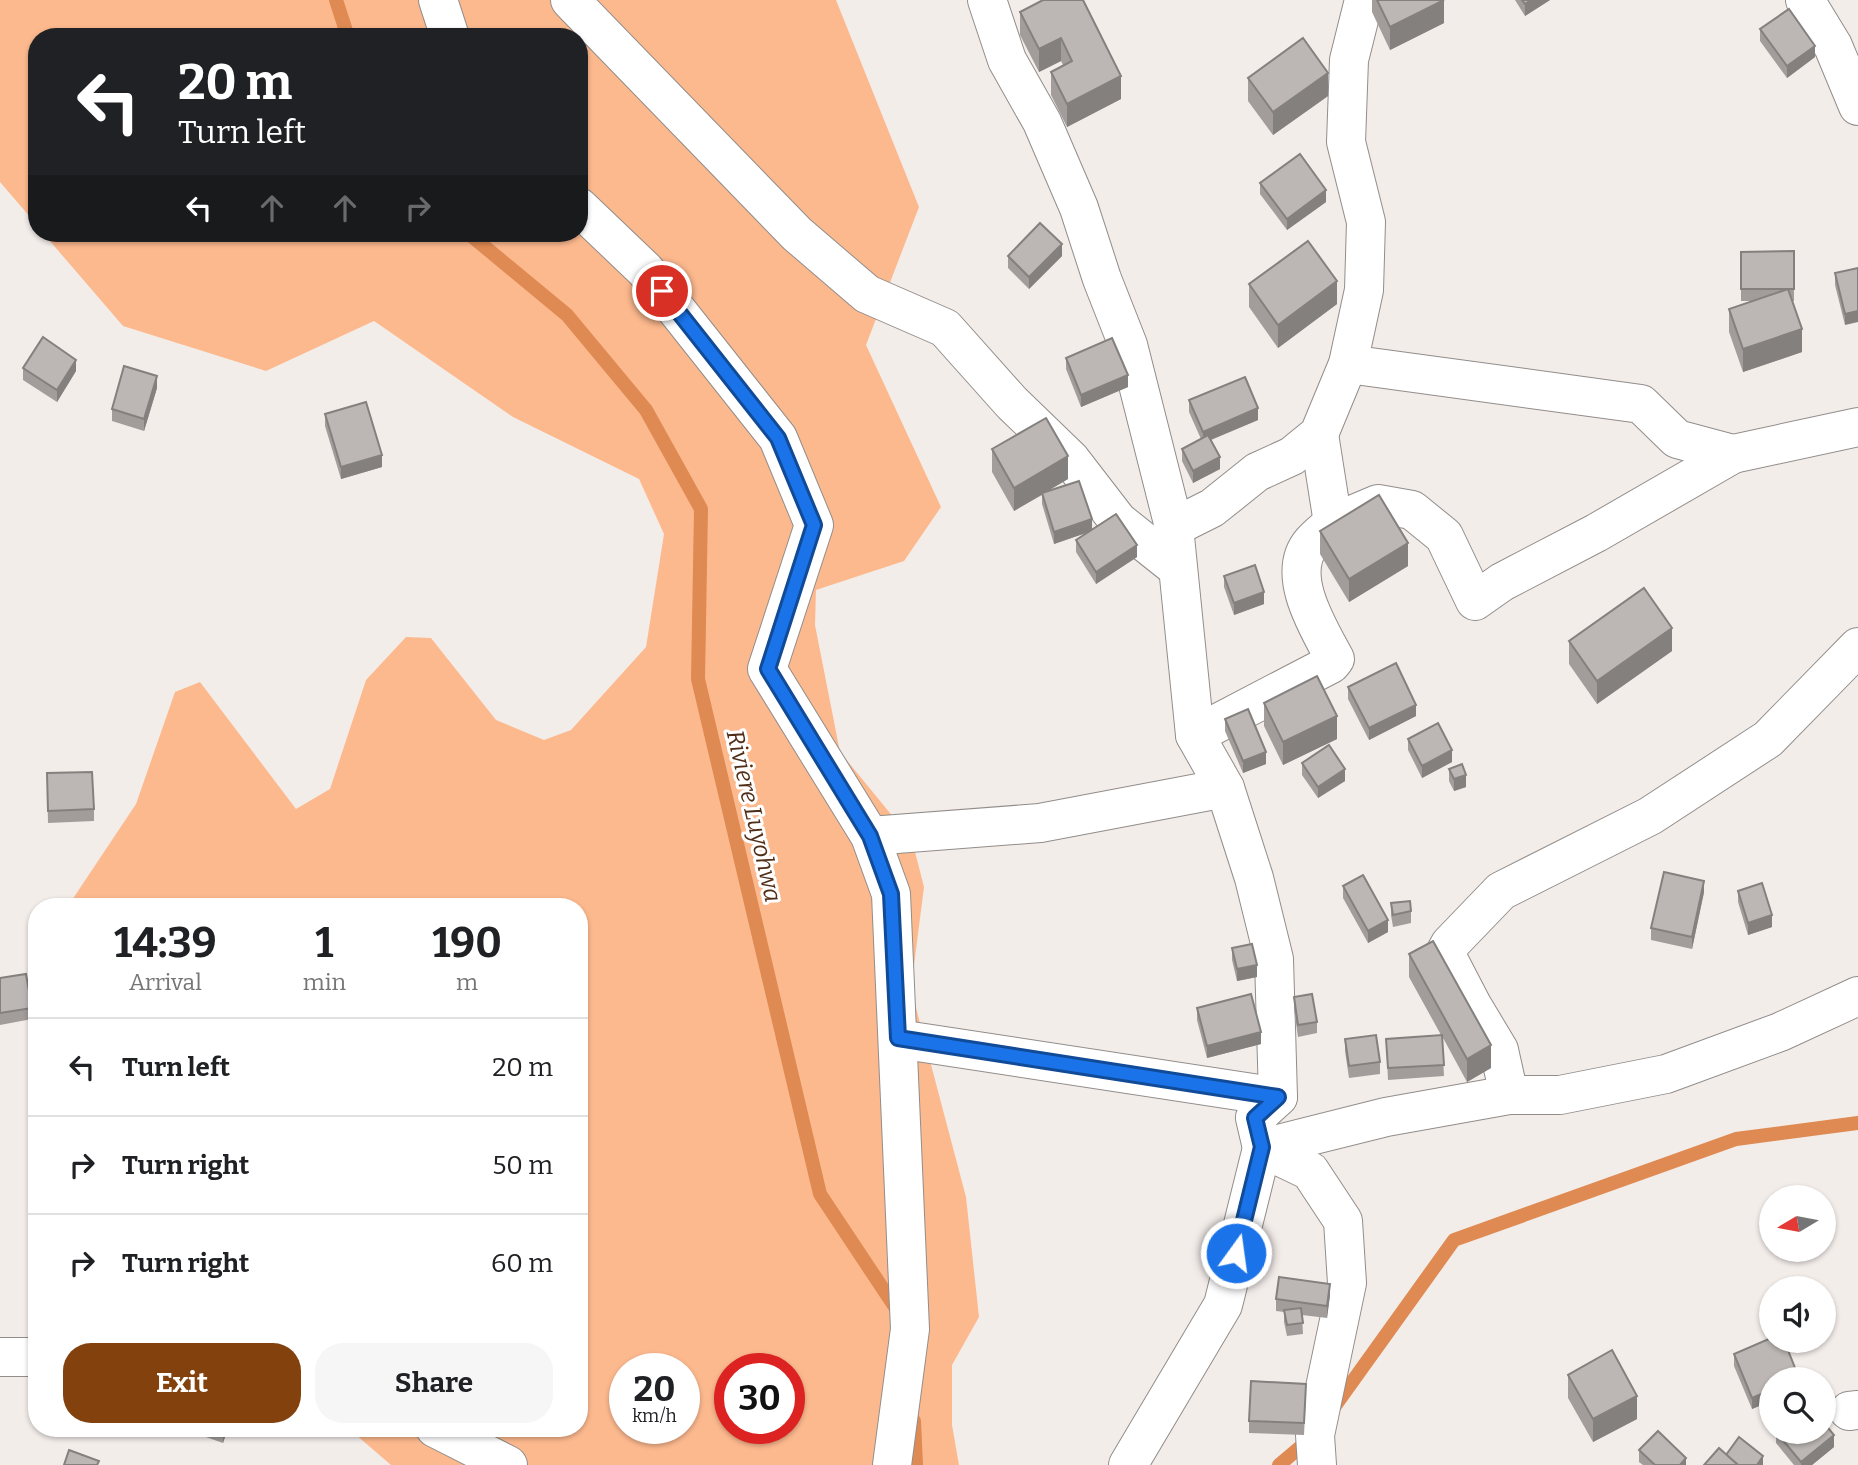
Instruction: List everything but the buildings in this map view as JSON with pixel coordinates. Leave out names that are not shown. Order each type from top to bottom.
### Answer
[{"type":"street","points":[[438,0],[447,28]]},
{"type":"street","points":[[570,0],[797,234],[867,294],[945,328],[1012,404],[1071,460],[1118,521],[1177,568]]},
{"type":"street","points":[[987,0],[1007,60],[1042,122],[1079,208],[1102,279],[1128,345],[1174,527],[1195,735],[1225,788],[1254,878],[1274,958],[1278,1097],[1255,1118],[1262,1147],[1223,1306],[1128,1465]]},
{"type":"street","points":[[1174,527],[1212,508],[1257,472],[1292,456],[1319,434],[1348,364],[1364,290],[1366,222],[1346,142],[1349,60],[1364,0]]},
{"type":"street","points":[[1805,0],[1833,46],[1858,106]]},
{"type":"street","points":[[588,216],[645,270],[778,438],[814,525],[768,669],[870,836],[891,894],[910,1329],[892,1465]]},
{"type":"street","points":[[1348,364],[1641,404],[1677,439],[1733,454]]},
{"type":"street","points":[[1195,735],[1331,664],[1335,659],[1306,604],[1302,568],[1310,543],[1333,523],[1378,504],[1412,510],[1444,536],[1475,601],[1502,582],[1595,533],[1733,454],[1858,427]]},
{"type":"street","points":[[1319,434],[1333,523]]},
{"type":"street","points":[[1509,1095],[1499,1050],[1445,953],[1450,944],[1501,891],[1650,816],[1768,739],[1858,647]]},
{"type":"street","points":[[870,836],[1040,823],[1225,788]]},
{"type":"street","points":[[1262,1147],[1387,1117],[1509,1095],[1560,1095],[1665,1074],[1780,1032],[1858,996]]},
{"type":"street","points":[[898,1038],[1278,1097]]},
{"type":"street","points":[[1262,1147],[1310,1171],[1343,1221],[1347,1283],[1315,1435],[1317,1465]]},
{"type":"street","points":[[0,1357],[28,1357]]},
{"type":"street","points":[[453,1437],[508,1465]]},
{"type":"shaded area","points":[[0,0],[836,0],[919,207],[866,345],[941,507],[904,561],[816,590],[815,625],[840,752],[912,840],[924,887],[911,989],[966,1197],[979,1317],[952,1365],[952,1425],[959,1465],[391,1465],[358,1437],[588,1437],[588,898],[73,898],[136,804],[175,692],[200,682],[296,809],[330,789],[366,680],[406,637],[431,638],[496,720],[544,740],[571,730],[646,647],[664,534],[639,479],[513,417],[374,321],[266,371],[123,326],[51,242],[588,242],[588,28],[28,28],[28,215],[0,182]]},
{"type":"waterway","name":"Riviere Luyohwa","points":[[336,0],[345,28]]},
{"type":"waterway","name":"Riviere Luyohwa","points":[[479,242],[567,315],[646,410],[701,509],[698,679],[820,1194],[899,1313]]},
{"type":"waterway","points":[[1332,1410],[1454,1240],[1736,1139],[1858,1123]]},
{"type":"waterway","name":"Riviere Luyohwa","points":[[914,1421],[916,1465]]},
{"type":"waterway","points":[[1279,1465],[1311,1438]]},
{"type":"route","points":[[662,291],[778,438],[814,525],[768,669],[870,836],[884,874],[891,894],[898,1038],[1278,1097],[1255,1118],[1262,1147],[1236,1253]]}]
